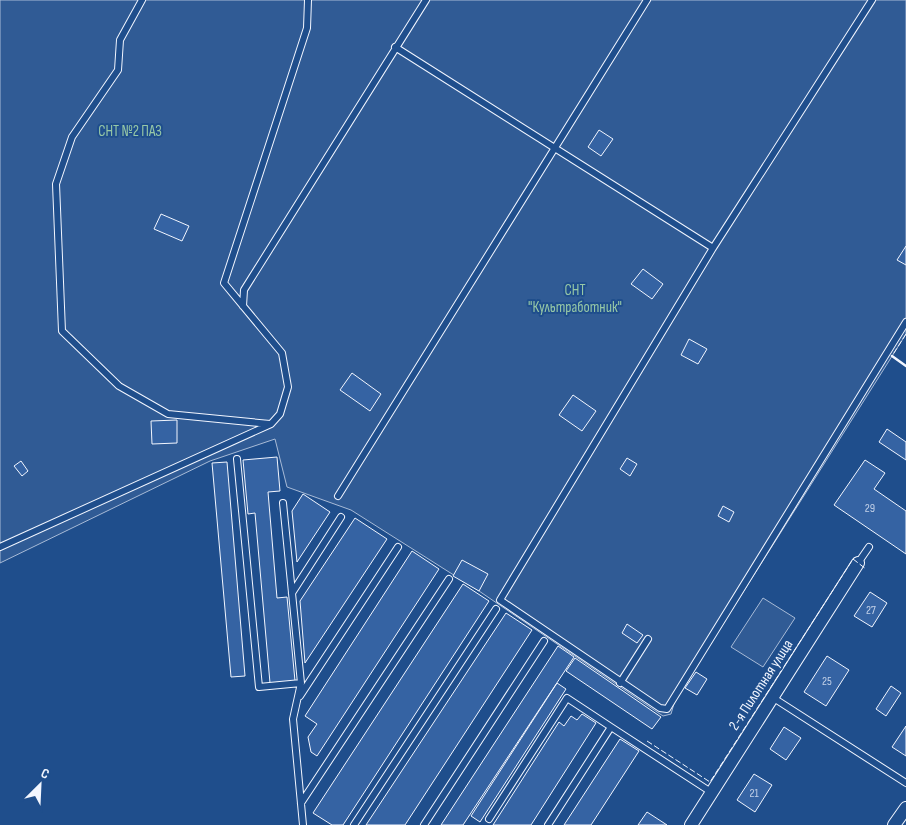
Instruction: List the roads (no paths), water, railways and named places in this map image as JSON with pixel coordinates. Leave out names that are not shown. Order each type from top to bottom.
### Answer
[{"type":"street","name":"2-я Пилотная улица","points":[[691,825],[858,563]]},
{"type":"street","points":[[894,825],[906,808]]},
{"type":"lane","points":[[142,0],[120,40],[118,70],[72,137],[56,184],[62,331],[119,386],[168,414],[271,424]]},
{"type":"lane","points":[[0,547],[271,424],[280,414],[288,387],[282,353],[224,283],[308,28],[308,0]]},
{"type":"lane","points":[[243,306],[244,290],[426,0]]},
{"type":"lane","points":[[338,496],[647,0]]},
{"type":"lane","points":[[872,0],[713,248],[500,600],[620,683],[660,708],[667,708],[906,322]]},
{"type":"lane","points":[[395,47],[713,248]]},
{"type":"lane","points":[[237,459],[259,686],[301,682]]},
{"type":"lane","points":[[283,503],[301,682],[293,719],[303,825]]},
{"type":"lane","points":[[292,592],[341,518]]},
{"type":"lane","points":[[297,701],[398,547]]},
{"type":"lane","points":[[858,563],[869,547]]},
{"type":"lane","points":[[301,804],[448,579]]},
{"type":"lane","points":[[354,825],[496,609]]},
{"type":"lane","points":[[620,683],[648,639]]},
{"type":"lane","points":[[424,825],[544,641]]},
{"type":"lane","points":[[489,819],[567,698],[712,792]]},
{"type":"lane","points":[[772,698],[906,783]]},
{"type":"lane","points":[[548,825],[611,727]]},
{"type":"park label","name":"СНТ №2 ПАЗ","points":[[130,131]]},
{"type":"park label","name":"СНТ \"Культработник\"","points":[[575,298]]}]
